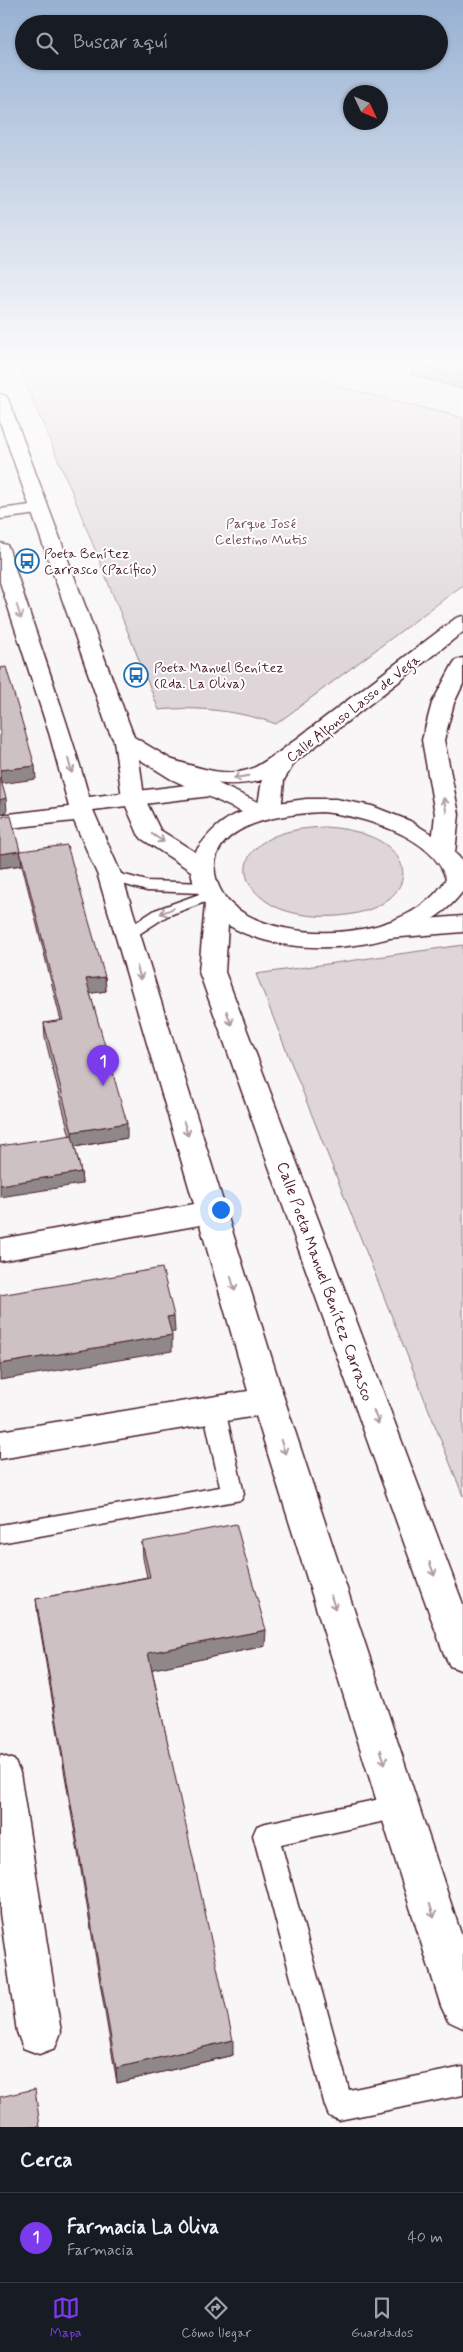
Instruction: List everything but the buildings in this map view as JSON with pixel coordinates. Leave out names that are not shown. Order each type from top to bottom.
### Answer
[{"type":"main road","points":[[19,461],[39,509],[125,741],[133,797],[150,834],[238,919],[263,931],[305,939],[349,939],[389,930],[463,924]]},
{"type":"main road","points":[[0,514],[39,509]]},
{"type":"main road","points":[[0,549],[18,611],[65,750],[81,809],[110,876],[268,1401],[463,2006]]},
{"type":"main road","name":"Calle Alfonso Lasso de Vega","points":[[266,812],[273,780],[286,758],[463,622]]},
{"type":"main road","points":[[389,930],[426,914],[461,881],[456,869],[443,853],[447,814],[433,740],[443,703],[463,664]]},
{"type":"main road","points":[[125,741],[159,762],[211,789],[266,812]]},
{"type":"main road","points":[[159,762],[204,777],[234,778],[258,774],[286,758]]},
{"type":"main road","points":[[0,822],[81,809],[133,797],[211,789]]},
{"type":"main road","name":"Calle Poeta Manuel Benítez Carrasco","points":[[443,853],[406,827],[385,817],[361,810],[321,805],[295,807],[266,812],[241,822],[218,837],[210,847],[209,889],[212,972],[463,1654]]},
{"type":"main road","points":[[0,1250],[211,1212]]},
{"type":"main road","points":[[0,1444],[268,1401]]},
{"type":"main road","points":[[0,1774],[39,2032]]},
{"type":"lane","points":[[110,876],[147,886],[209,889]]},
{"type":"lane","points":[[127,935],[161,912],[209,889]]},
{"type":"lane","points":[[0,1534],[233,1494],[214,1409]]},
{"type":"lane","points":[[399,1807],[266,1835],[338,2106],[463,2082]]},
{"type":"green space","name":"Parque José Celestino Mutis","points":[[59,461],[463,461],[463,585],[276,724],[248,716],[203,709],[159,710]]},
{"type":"green space","points":[[325,827],[358,832],[369,836],[388,847],[395,854],[403,870],[402,880],[398,889],[390,898],[379,906],[350,915],[317,916],[286,911],[274,906],[252,888],[247,878],[246,867],[255,848],[266,840],[285,832]]},
{"type":"green space","points":[[463,945],[463,1496],[256,974]]},
{"type":"place","name":"Poeta Benítez Carrasco (Pacífico)","points":[[27,561]]},
{"type":"place","name":"Poeta Manuel Benítez (Rda. La Oliva)","points":[[136,675]]},
{"type":"place","name":"Farmacia La Oliva","points":[[103,1086]]}]
